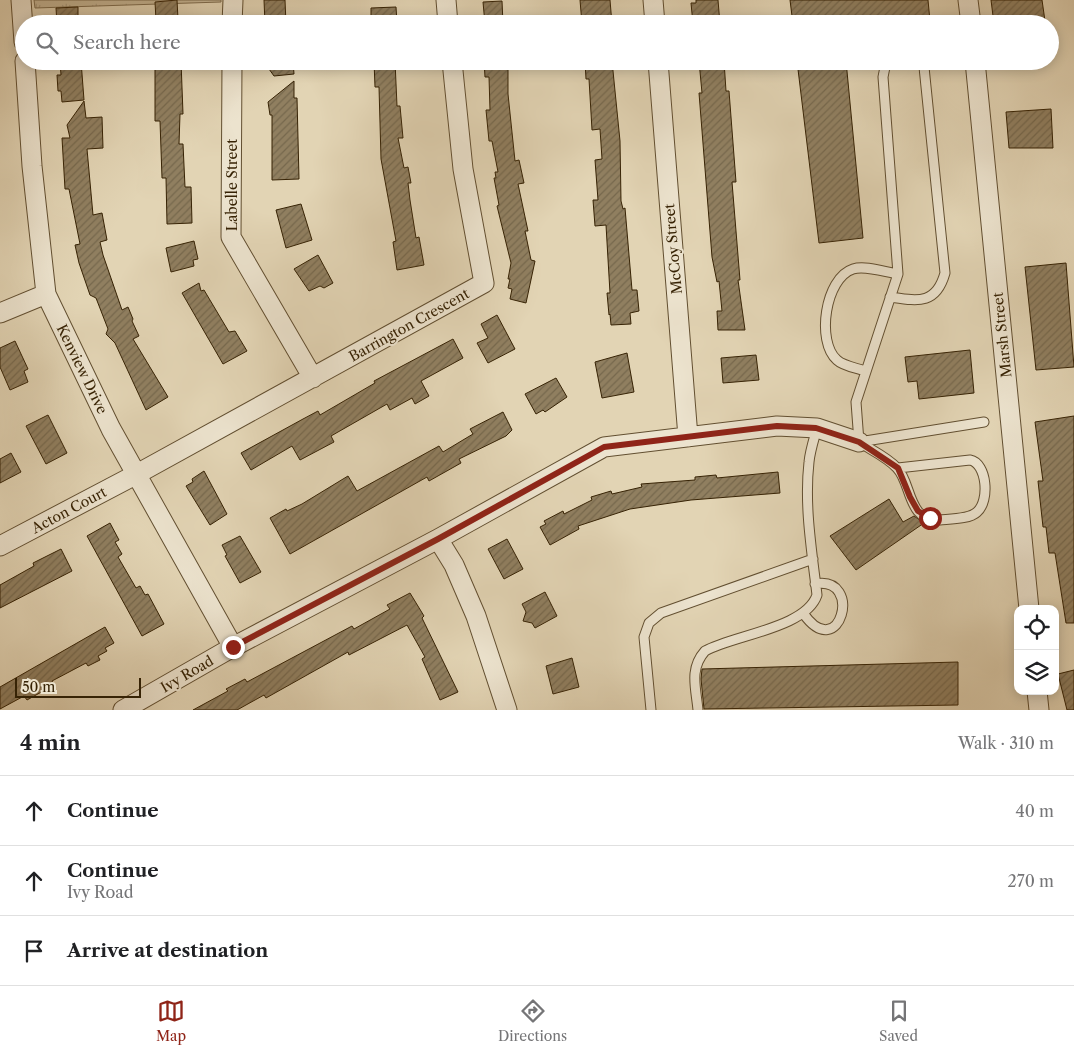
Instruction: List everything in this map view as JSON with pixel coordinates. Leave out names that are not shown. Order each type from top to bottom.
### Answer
[{"type":"street","points":[[21,0],[22,15]]},
{"type":"street","points":[[232,15],[233,0]]},
{"type":"street","points":[[446,0],[447,15]]},
{"type":"street","points":[[653,0],[654,15]]},
{"type":"street","points":[[968,0],[970,15]]},
{"type":"street","name":"Kenview Drive","points":[[26,70],[32,166],[46,294],[111,429],[233,647]]},
{"type":"street","name":"Labelle Street","points":[[232,70],[231,237],[313,378]]},
{"type":"street","name":"Barrington Crescent","points":[[137,474],[484,283],[463,169],[453,70]]},
{"type":"street","name":"McCoy Street","points":[[659,70],[688,437]]},
{"type":"street","name":"Marsh Street","points":[[975,70],[1029,605]]},
{"type":"street","points":[[0,313],[46,294]]},
{"type":"street","name":"Ivy Road","points":[[123,710],[233,647],[438,539],[604,447],[777,426],[816,428],[859,442]]},
{"type":"street","name":"Acton Court","points":[[0,546],[137,474]]},
{"type":"street","points":[[438,539],[454,566],[476,616],[506,710]]},
{"type":"street","points":[[1037,695],[1039,710]]},
{"type":"lane","points":[[859,442],[856,402],[898,274],[883,78],[885,70]]},
{"type":"lane","points":[[890,297],[914,301],[931,297],[942,284],[945,273],[924,70]]},
{"type":"lane","points":[[865,371],[837,360],[832,352],[825,315],[833,287],[845,273],[855,268],[898,274]]},
{"type":"lane","points":[[859,442],[984,422]]},
{"type":"lane","points":[[698,710],[694,670],[696,663],[705,651],[804,613],[814,604],[817,595],[808,476],[816,428]]},
{"type":"lane","points":[[859,442],[898,468],[918,511],[930,518],[938,520],[972,516],[982,505],[984,498],[983,474],[982,467],[976,461],[970,460],[898,468]]},
{"type":"lane","points":[[650,710],[644,637],[649,623],[660,613],[813,560]]},
{"type":"lane","points":[[804,613],[811,625],[824,631],[832,628],[843,613],[843,597],[838,591],[827,583],[816,584]]},
{"type":"green space","points":[[34,0],[221,0],[221,2],[35,8]]},
{"type":"building","points":[[177,0],[178,15],[156,15],[155,2]]},
{"type":"building","points":[[264,0],[285,0],[286,15],[265,15]]},
{"type":"building","points":[[580,0],[610,0],[611,15],[581,15]]},
{"type":"building","points":[[696,0],[718,0],[719,15],[692,15],[691,3],[696,3]]},
{"type":"building","points":[[790,0],[928,0],[929,15],[792,15]]},
{"type":"building","points":[[991,0],[1042,0],[1044,15],[993,15]]},
{"type":"building","points":[[502,1],[503,15],[484,15],[483,2]]},
{"type":"building","points":[[78,7],[78,15],[56,15],[56,8]]},
{"type":"building","points":[[396,7],[396,15],[371,15],[371,8]]},
{"type":"building","points":[[61,70],[82,70],[84,100],[62,102],[61,91],[58,91],[57,75],[61,75]]},
{"type":"building","points":[[155,70],[181,70],[183,114],[180,114],[179,144],[183,144],[185,187],[191,187],[192,223],[167,224],[166,178],[162,178],[160,121],[155,121]]},
{"type":"building","points":[[270,70],[294,70],[294,74],[274,76]]},
{"type":"building","points":[[374,70],[395,70],[397,106],[400,106],[403,138],[398,138],[404,168],[408,167],[411,183],[408,183],[416,238],[419,237],[424,265],[397,270],[393,242],[396,241],[381,159],[379,87],[375,87]]},
{"type":"building","points":[[485,70],[508,70],[508,94],[515,161],[519,160],[524,183],[518,184],[528,231],[525,231],[531,260],[535,261],[526,303],[510,299],[512,289],[508,288],[511,263],[497,206],[499,205],[494,178],[496,178],[495,172],[498,172],[492,141],[489,141],[486,110],[490,110],[489,77],[485,77]]},
{"type":"building","points":[[586,70],[613,70],[620,141],[621,201],[623,209],[625,208],[632,290],[637,290],[639,311],[630,313],[631,324],[611,325],[609,315],[607,293],[610,293],[606,225],[595,226],[593,200],[598,200],[595,160],[602,159],[600,129],[592,130],[589,79],[586,79]]},
{"type":"building","points":[[700,70],[725,70],[726,91],[729,91],[736,182],[732,182],[740,280],[738,280],[745,330],[718,330],[717,311],[722,311],[719,281],[717,282],[712,257],[699,93],[702,93]]},
{"type":"building","points":[[798,70],[847,70],[863,238],[819,243]]},
{"type":"building","points":[[294,81],[294,98],[297,98],[299,179],[272,180],[272,115],[270,115],[268,102]]},
{"type":"building","points":[[84,101],[86,118],[102,117],[103,148],[87,149],[93,215],[102,213],[107,240],[100,242],[103,255],[122,310],[128,307],[133,319],[132,321],[139,336],[133,339],[168,397],[146,410],[115,343],[106,334],[108,329],[96,298],[90,295],[75,245],[80,244],[69,189],[65,189],[62,138],[70,138],[67,125]]},
{"type":"building","points":[[1051,109],[1053,148],[1009,148],[1006,112]]},
{"type":"building","points":[[301,204],[312,240],[286,248],[276,210]]},
{"type":"building","points":[[194,241],[198,259],[193,260],[194,266],[171,272],[166,248]]},
{"type":"building","points":[[318,255],[333,283],[324,288],[320,286],[309,291],[294,269]]},
{"type":"building","points":[[1066,263],[1074,367],[1036,370],[1025,267]]},
{"type":"building","points":[[199,283],[201,291],[204,290],[229,332],[235,331],[247,351],[223,364],[182,293]]},
{"type":"building","points":[[497,315],[515,349],[488,363],[477,343],[488,338],[481,324]]},
{"type":"building","points":[[453,339],[463,358],[421,381],[429,396],[415,404],[412,398],[390,410],[387,404],[331,436],[334,442],[300,460],[292,446],[251,470],[241,453],[318,411],[320,415],[375,383],[374,381]]},
{"type":"building","points":[[15,341],[28,369],[24,371],[28,382],[10,390],[0,367],[0,348]]},
{"type":"building","points":[[970,350],[974,393],[919,399],[917,381],[908,382],[905,357]]},
{"type":"building","points":[[627,353],[634,392],[602,398],[595,362]]},
{"type":"building","points":[[756,355],[759,380],[723,383],[721,358]]},
{"type":"building","points":[[556,378],[567,397],[545,412],[543,410],[536,414],[525,394]]},
{"type":"building","points":[[503,412],[512,430],[506,436],[459,459],[461,463],[429,481],[427,477],[290,554],[270,518],[286,509],[287,511],[302,504],[348,476],[357,491],[439,446],[443,452],[473,434],[470,429]]},
{"type":"building","points":[[48,415],[67,453],[46,464],[26,426]]},
{"type":"building","points":[[1074,416],[1074,623],[1066,623],[1055,553],[1049,553],[1046,527],[1043,527],[1038,481],[1043,481],[1035,422]]},
{"type":"building","points":[[11,453],[21,472],[0,483],[0,459]]},
{"type":"building","points":[[204,471],[227,514],[210,525],[186,486],[193,482],[192,479]]},
{"type":"building","points":[[778,472],[780,493],[691,500],[630,509],[578,526],[579,529],[550,545],[540,527],[546,524],[544,521],[563,511],[564,514],[592,500],[591,497],[611,491],[612,494],[642,487],[641,484],[695,480],[695,477],[716,475],[717,478]]},
{"type":"building","points":[[889,499],[903,522],[914,516],[924,523],[856,570],[830,536]]},
{"type":"building","points":[[110,523],[119,540],[115,542],[122,554],[118,557],[136,588],[140,586],[145,595],[148,594],[164,624],[142,636],[87,536]]},
{"type":"building","points":[[240,536],[261,572],[240,583],[225,556],[227,555],[222,545]]},
{"type":"building","points":[[507,539],[523,569],[504,579],[488,549]]},
{"type":"building","points":[[61,549],[72,571],[0,608],[0,585],[34,566],[33,563]]},
{"type":"building","points":[[545,592],[557,616],[535,628],[532,623],[523,621],[526,612],[522,604]]},
{"type":"building","points":[[410,593],[424,616],[422,618],[458,692],[440,700],[422,659],[425,657],[407,625],[349,655],[348,652],[266,698],[264,695],[237,710],[193,710],[228,691],[226,689],[245,679],[247,682],[352,626],[354,629],[390,609],[387,605]]},
{"type":"building","points":[[105,627],[114,643],[105,648],[107,651],[98,656],[100,660],[88,666],[86,663],[52,681],[54,685],[27,700],[24,696],[0,709],[0,687]]},
{"type":"building","points":[[572,658],[579,687],[553,694],[546,666]]},
{"type":"building","points":[[958,662],[958,705],[704,709],[702,669]]},
{"type":"building","points":[[1074,670],[1074,710],[1067,710],[1059,674]]},
{"type":"route","points":[[233,647],[438,539],[604,447],[777,426],[816,428],[859,442],[898,468],[918,511],[930,518]]}]
